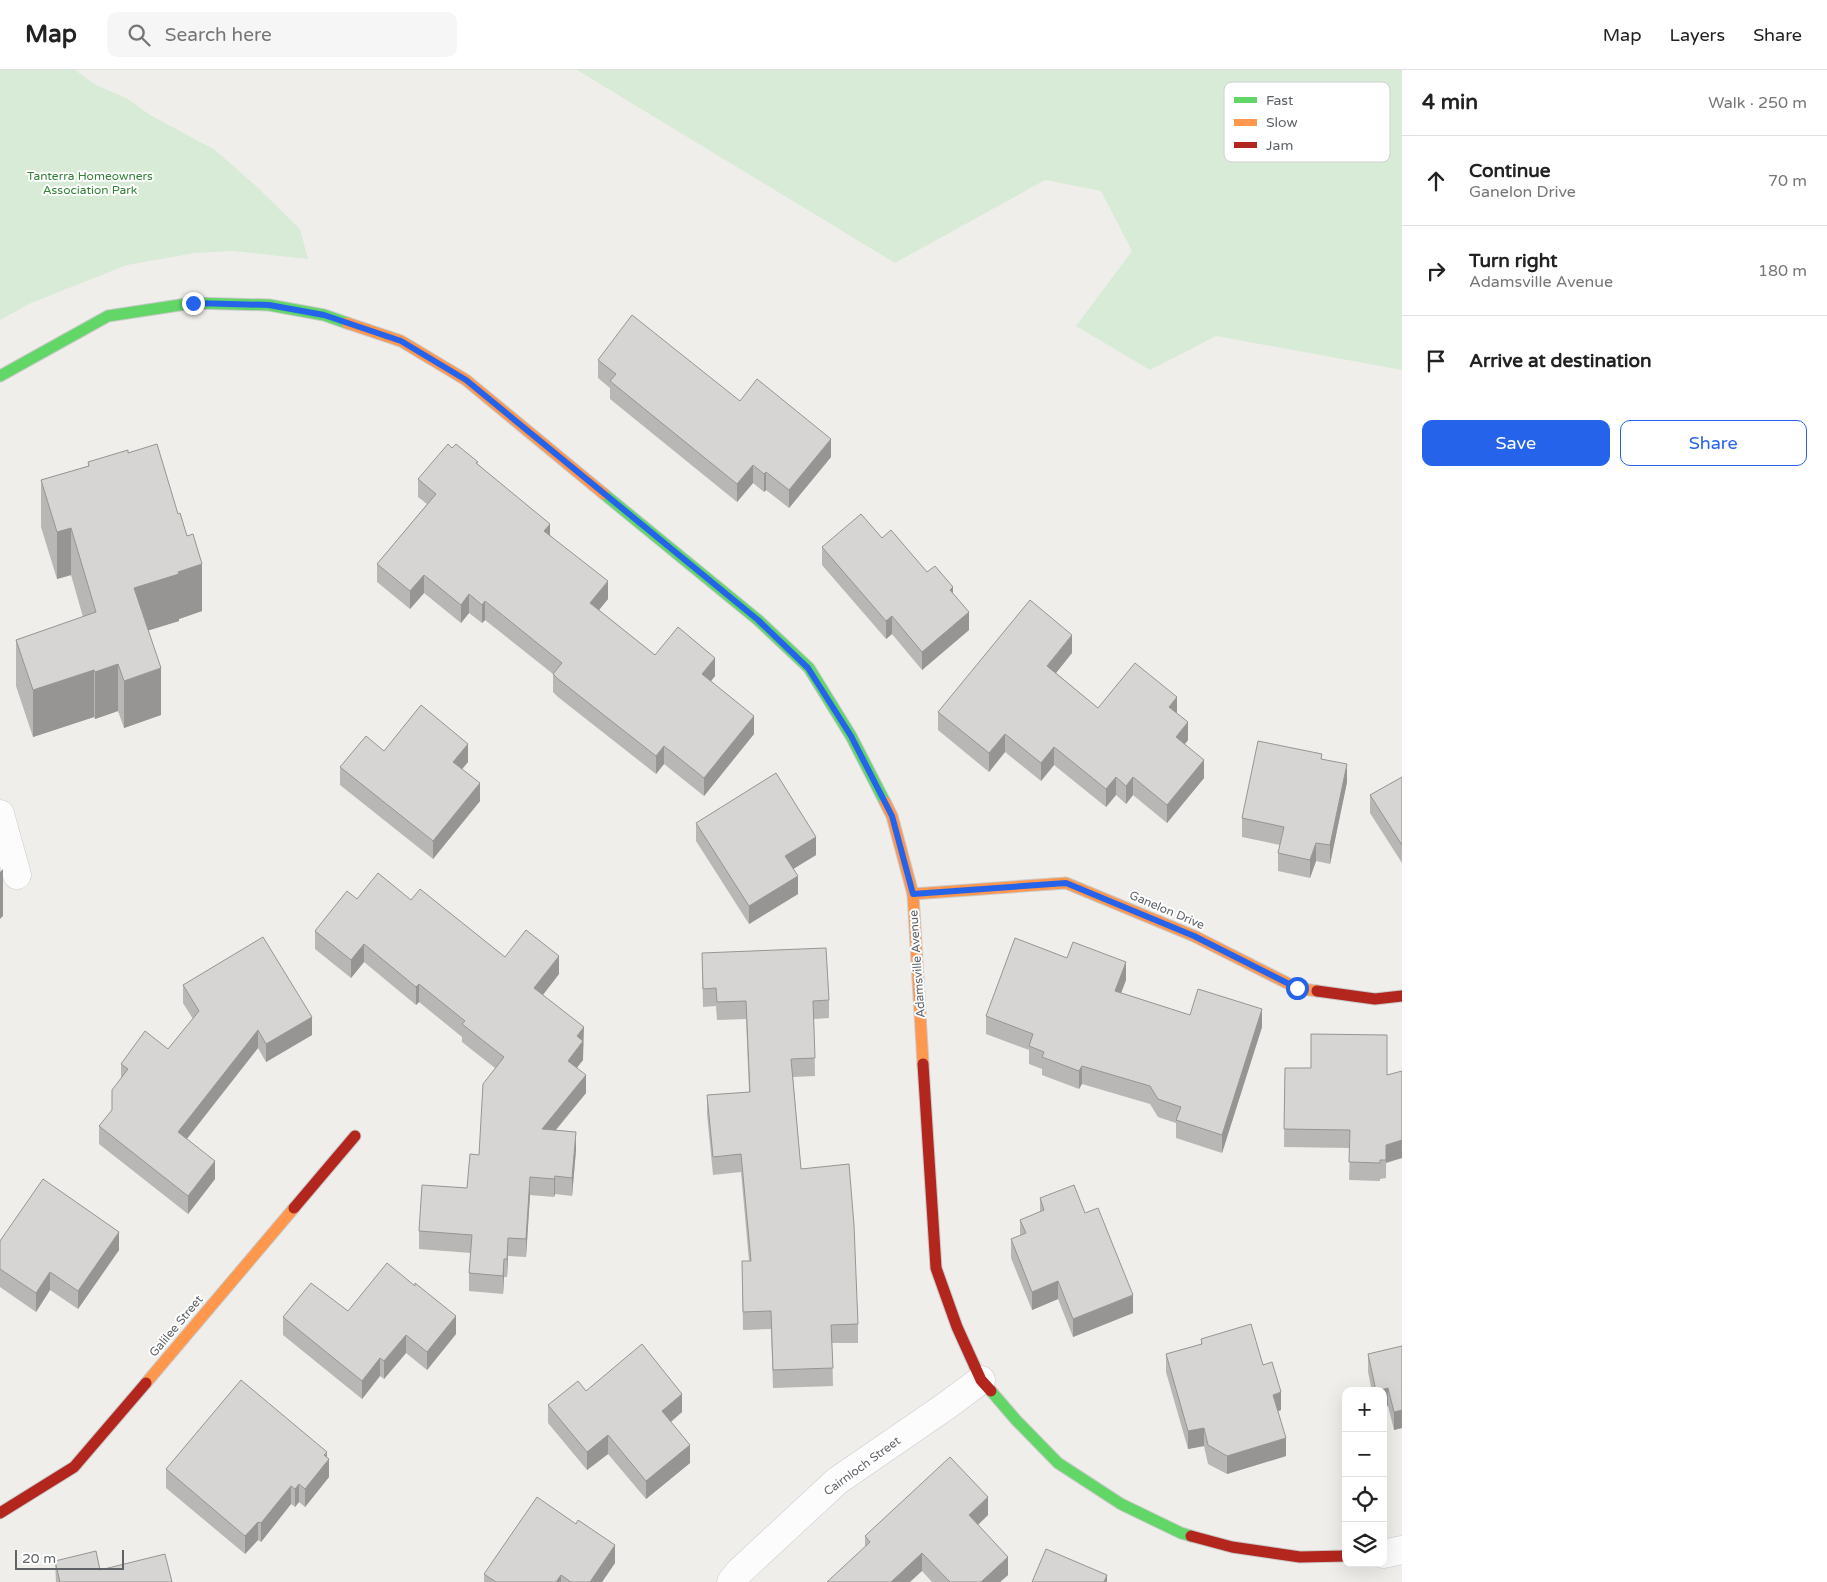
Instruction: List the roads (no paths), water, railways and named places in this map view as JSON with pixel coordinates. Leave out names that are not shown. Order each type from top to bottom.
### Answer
[{"type":"street","name":"Adamsville Avenue","points":[[0,376],[108,316],[193,303],[269,305],[324,315],[401,341],[466,380],[758,620],[808,668],[851,736],[892,816],[913,894],[936,1268],[957,1327],[980,1380],[1058,1463],[1121,1504],[1181,1533],[1232,1547],[1300,1557],[1342,1556]]},
{"type":"street","points":[[0,814],[16,875]]},
{"type":"street","name":"Ganelon Drive","points":[[913,894],[1066,883],[1194,936],[1297,988],[1375,999],[1402,996]]},
{"type":"street","name":"Galilee Street","points":[[0,1513],[74,1467],[355,1136]]},
{"type":"street","name":"Cairnloch Street","points":[[731,1582],[739,1572],[837,1481],[946,1406],[980,1380]]},
{"type":"street","points":[[1387,1553],[1402,1550]]},
{"type":"park label","name":"Tanterra Homeowners Association Park","points":[[90,183]]}]
